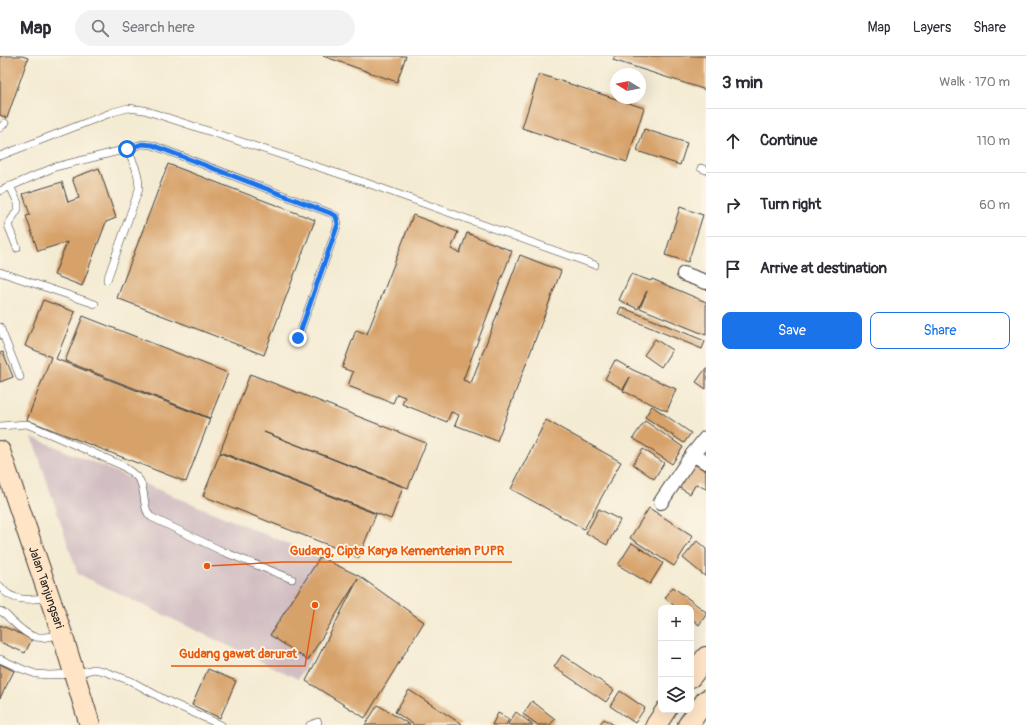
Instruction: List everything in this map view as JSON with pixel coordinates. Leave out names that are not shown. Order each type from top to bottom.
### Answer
[{"type":"main road","name":"Jalan Tanjungsari","points":[[0,451],[62,634],[90,725]]},
{"type":"main road","points":[[694,673],[706,657]]},
{"type":"main road","points":[[688,725],[706,700]]},
{"type":"main road","points":[[656,725],[664,713]]},
{"type":"street","points":[[684,274],[706,282]]},
{"type":"street","points":[[661,502],[693,454],[706,438]]},
{"type":"street","points":[[693,454],[706,462]]},
{"type":"lane","points":[[0,156],[113,112],[128,108],[144,110],[364,182],[595,265]]},
{"type":"lane","points":[[0,191],[55,168],[142,144],[152,145],[330,213],[336,216],[338,224],[298,338]]},
{"type":"lane","points":[[107,280],[139,188],[139,177],[137,170],[127,149]]},
{"type":"lane","points":[[10,186],[18,203],[18,209],[8,225],[17,248]]},
{"type":"lane","points":[[0,272],[96,304]]},
{"type":"lane","points":[[0,327],[20,377]]},
{"type":"lane","points":[[0,426],[27,424],[121,465],[140,480],[147,512],[151,517],[224,552],[292,579]]},
{"type":"lane","points":[[0,586],[3,591],[14,598],[28,600],[49,597]]},
{"type":"lane","points":[[0,610],[21,629],[33,637],[41,639],[62,634]]},
{"type":"lane","points":[[0,659],[36,674],[49,676],[74,674],[94,668],[116,675],[167,701],[221,725]]},
{"type":"lane","points":[[310,725],[318,722]]},
{"type":"shaded area","points":[[32,437],[320,557],[359,576],[298,679],[78,574]]},
{"type":"building","points":[[0,56],[22,56],[28,58],[7,118],[0,115]]},
{"type":"building","points":[[323,56],[406,56],[397,82]]},
{"type":"building","points":[[615,56],[706,56],[706,90],[646,71],[646,68],[638,68],[613,60]]},
{"type":"building","points":[[539,74],[610,97],[610,104],[632,104],[644,108],[627,162],[522,128]]},
{"type":"building","points":[[644,129],[687,143],[680,165],[637,151]]},
{"type":"building","points":[[168,164],[315,220],[264,355],[117,298]]},
{"type":"building","points":[[99,168],[116,218],[106,222],[82,286],[54,275],[67,242],[38,251],[26,216],[30,215],[23,194],[62,182],[68,202],[79,198],[72,178]]},
{"type":"building","points":[[680,207],[703,215],[688,262],[665,255]]},
{"type":"building","points":[[413,215],[458,232],[451,249],[460,253],[467,233],[512,251],[463,380],[471,383],[520,255],[561,271],[497,441],[455,425],[459,415],[451,412],[447,422],[402,404],[405,397],[397,394],[393,403],[348,386],[353,372],[342,368],[356,330],[367,334]]},
{"type":"building","points":[[631,274],[651,281],[652,279],[706,302],[706,335],[640,308],[647,291],[638,309],[619,300]]},
{"type":"building","points":[[43,300],[75,312],[56,359],[210,419],[186,482],[27,420],[51,357],[25,346]]},
{"type":"building","points":[[621,307],[705,341],[702,349],[618,314]]},
{"type":"building","points":[[83,316],[228,373],[210,418],[65,361]]},
{"type":"building","points":[[655,339],[672,350],[661,367],[644,355]]},
{"type":"building","points":[[3,352],[13,377],[0,382],[0,353]]},
{"type":"building","points":[[615,360],[633,370],[676,389],[667,411],[623,391],[630,377],[623,389],[605,379]]},
{"type":"building","points":[[706,368],[706,389],[696,382]]},
{"type":"building","points":[[250,374],[426,443],[408,488],[264,432],[403,487],[391,519],[220,452]]},
{"type":"building","points":[[652,406],[691,433],[684,443],[645,417]]},
{"type":"building","points":[[546,420],[621,462],[584,529],[511,489]]},
{"type":"building","points":[[645,421],[683,447],[672,464],[633,438]]},
{"type":"building","points":[[643,449],[664,463],[654,479],[633,464]]},
{"type":"building","points":[[220,453],[376,514],[359,557],[203,496]]},
{"type":"building","points":[[689,461],[706,471],[706,489],[696,484],[690,494],[675,485]]},
{"type":"building","points":[[649,508],[693,536],[674,566],[630,538]]},
{"type":"building","points":[[599,509],[620,520],[607,545],[586,533]]},
{"type":"building","points":[[697,541],[706,549],[706,577],[683,558]]},
{"type":"building","points":[[632,543],[663,563],[650,584],[618,565]]},
{"type":"building","points":[[320,557],[359,576],[424,622],[365,718],[306,681],[358,579],[308,660],[270,635]]},
{"type":"building","points":[[673,587],[706,612],[706,615],[699,625],[694,621],[694,605],[673,605],[665,598]]},
{"type":"building","points":[[0,625],[32,639],[25,653],[0,642]]},
{"type":"building","points":[[562,655],[614,690],[606,702],[554,667]]},
{"type":"building","points":[[0,664],[14,671],[0,698]]},
{"type":"building","points":[[208,669],[236,681],[220,718],[192,705]]},
{"type":"building","points":[[409,690],[463,725],[414,725],[395,712]]},
{"type":"building","points":[[620,691],[645,708],[635,723],[610,706]]},
{"type":"building","points":[[532,701],[555,719],[550,725],[538,725],[523,714]]},
{"type":"building","points":[[378,705],[410,725],[365,725]]},
{"type":"building","points":[[516,712],[533,725],[509,725],[508,724]]},
{"type":"building","points":[[498,713],[509,719],[506,725],[492,725]]},
{"type":"building","points":[[604,719],[614,725],[599,725]]},
{"type":"place","name":"Gudang, Cipta Karya Kementerian PUPR","points":[[207,566]]},
{"type":"place","name":"Gudang gawat darurat","points":[[315,605]]},
{"type":"route","points":[[127,149],[142,144],[152,145],[336,216],[338,224],[298,338]]}]
